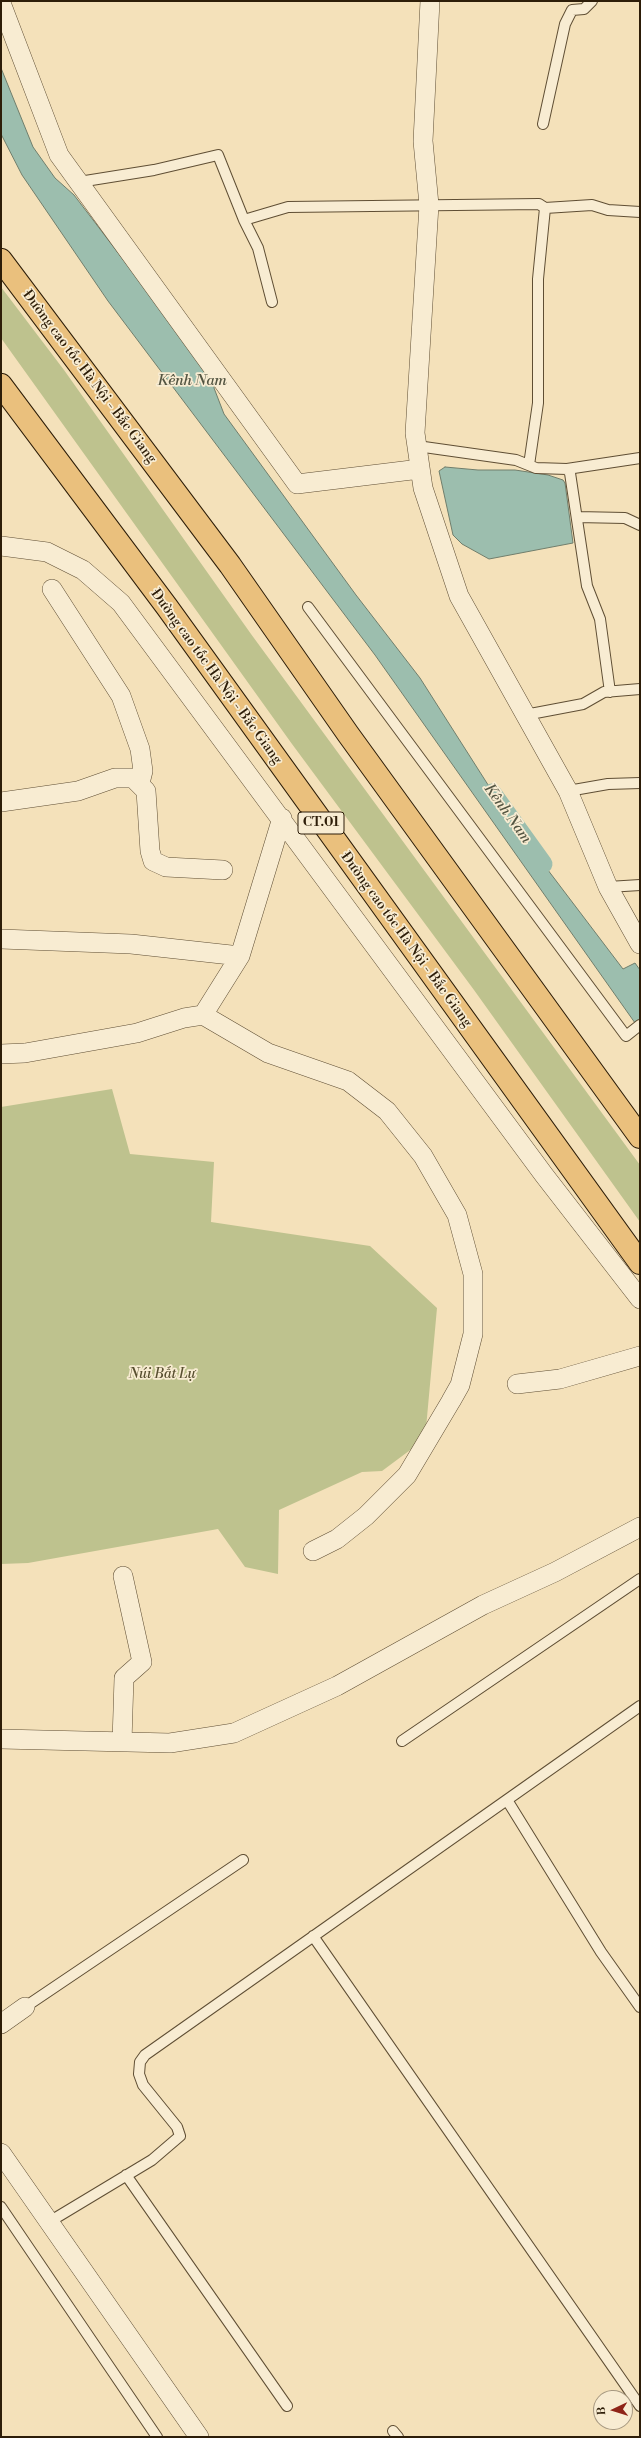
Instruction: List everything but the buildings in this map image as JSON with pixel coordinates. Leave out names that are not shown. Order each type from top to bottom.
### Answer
[{"type":"highway","name":"Đường cao tốc Hà Nội - Bắc Giang","points":[[1,260],[230,566],[348,734],[640,1137]]},
{"type":"highway","name":"Đường cao tốc Hà Nội - Bắc Giang","points":[[1,385],[167,607],[640,1263]]},
{"type":"street","points":[[430,1],[423,140],[429,205],[415,433],[423,488],[459,596],[568,791],[608,887],[640,944]]},
{"type":"street","points":[[1,3],[59,155],[297,484],[420,469]]},
{"type":"street","points":[[1,546],[47,552],[83,570],[121,602],[282,818],[544,1175],[640,1300]]},
{"type":"street","points":[[52,589],[121,696],[140,749],[143,771],[140,783]]},
{"type":"street","points":[[1,802],[78,791],[125,776],[133,778],[140,783],[146,791],[150,851],[153,862],[166,867],[223,870]]},
{"type":"street","points":[[203,1015],[240,956],[282,818]]},
{"type":"street","points":[[1,939],[131,944],[240,956]]},
{"type":"street","points":[[1,1054],[25,1053],[137,1033],[184,1018],[203,1015],[268,1052],[348,1081],[387,1111],[423,1156],[457,1215],[472,1274],[473,1334],[460,1385],[407,1475],[366,1516],[337,1539],[313,1551]]},
{"type":"street","points":[[516,1384],[560,1379],[640,1356]]},
{"type":"street","points":[[1,1739],[170,1743],[234,1733],[337,1686],[483,1605],[555,1572],[640,1527]]},
{"type":"street","points":[[122,1576],[142,1662],[124,1678],[122,1742]]},
{"type":"street","points":[[1,2024],[25,2007]]},
{"type":"street","points":[[1,2153],[199,2437]]},
{"type":"lane","points":[[543,124],[565,24],[572,10],[584,9],[592,1]]},
{"type":"lane","points":[[79,182],[154,170],[218,155],[244,220],[258,248],[272,302]]},
{"type":"lane","points":[[244,220],[288,207],[539,204],[545,208],[592,206],[608,210],[640,212]]},
{"type":"lane","points":[[530,465],[538,403],[538,279],[545,208]]},
{"type":"lane","points":[[417,446],[516,460],[530,465],[567,470],[640,458]]},
{"type":"lane","points":[[567,470],[570,473],[587,586],[600,619],[610,692]]},
{"type":"lane","points":[[577,517],[625,518],[640,525]]},
{"type":"lane","points":[[308,607],[626,1036],[638,1027]]},
{"type":"lane","points":[[525,714],[583,704],[604,692],[640,689]]},
{"type":"lane","points":[[568,791],[608,784],[640,782]]},
{"type":"lane","points":[[608,887],[640,886]]},
{"type":"lane","points":[[402,1741],[640,1579]]},
{"type":"lane","points":[[49,2222],[152,2160],[180,2136],[177,2127],[143,2085],[139,2074],[140,2062],[145,2055],[640,1706]]},
{"type":"lane","points":[[507,1800],[600,1952],[640,2008]]},
{"type":"lane","points":[[25,2007],[243,1860]]},
{"type":"lane","points":[[312,1936],[640,2406]]},
{"type":"lane","points":[[126,2175],[287,2406]]},
{"type":"lane","points":[[1,2207],[157,2437]]},
{"type":"green space","points":[[1,287],[64,370],[251,634],[640,1165],[640,1222],[474,990],[292,744],[1,338]]},
{"type":"green space","name":"Núi Bất Lự","points":[[112,1089],[130,1154],[214,1162],[211,1222],[370,1246],[437,1308],[425,1439],[382,1471],[362,1472],[279,1510],[278,1574],[245,1567],[218,1529],[28,1563],[1,1564],[1,1107]]},
{"type":"water","name":"Kênh Nam","points":[[1,68],[33,147],[55,178],[74,195],[215,380],[214,388],[224,414],[356,595],[420,678],[513,824],[623,969],[635,963],[640,970],[640,1030],[375,655],[108,301],[22,175],[1,134]]},
{"type":"water","points":[[445,467],[478,470],[515,470],[548,475],[563,480],[565,483],[573,543],[489,559],[462,544],[453,535],[439,471]]},
{"type":"waterway","name":"Kênh Nam","points":[[492,793],[543,864]]}]
